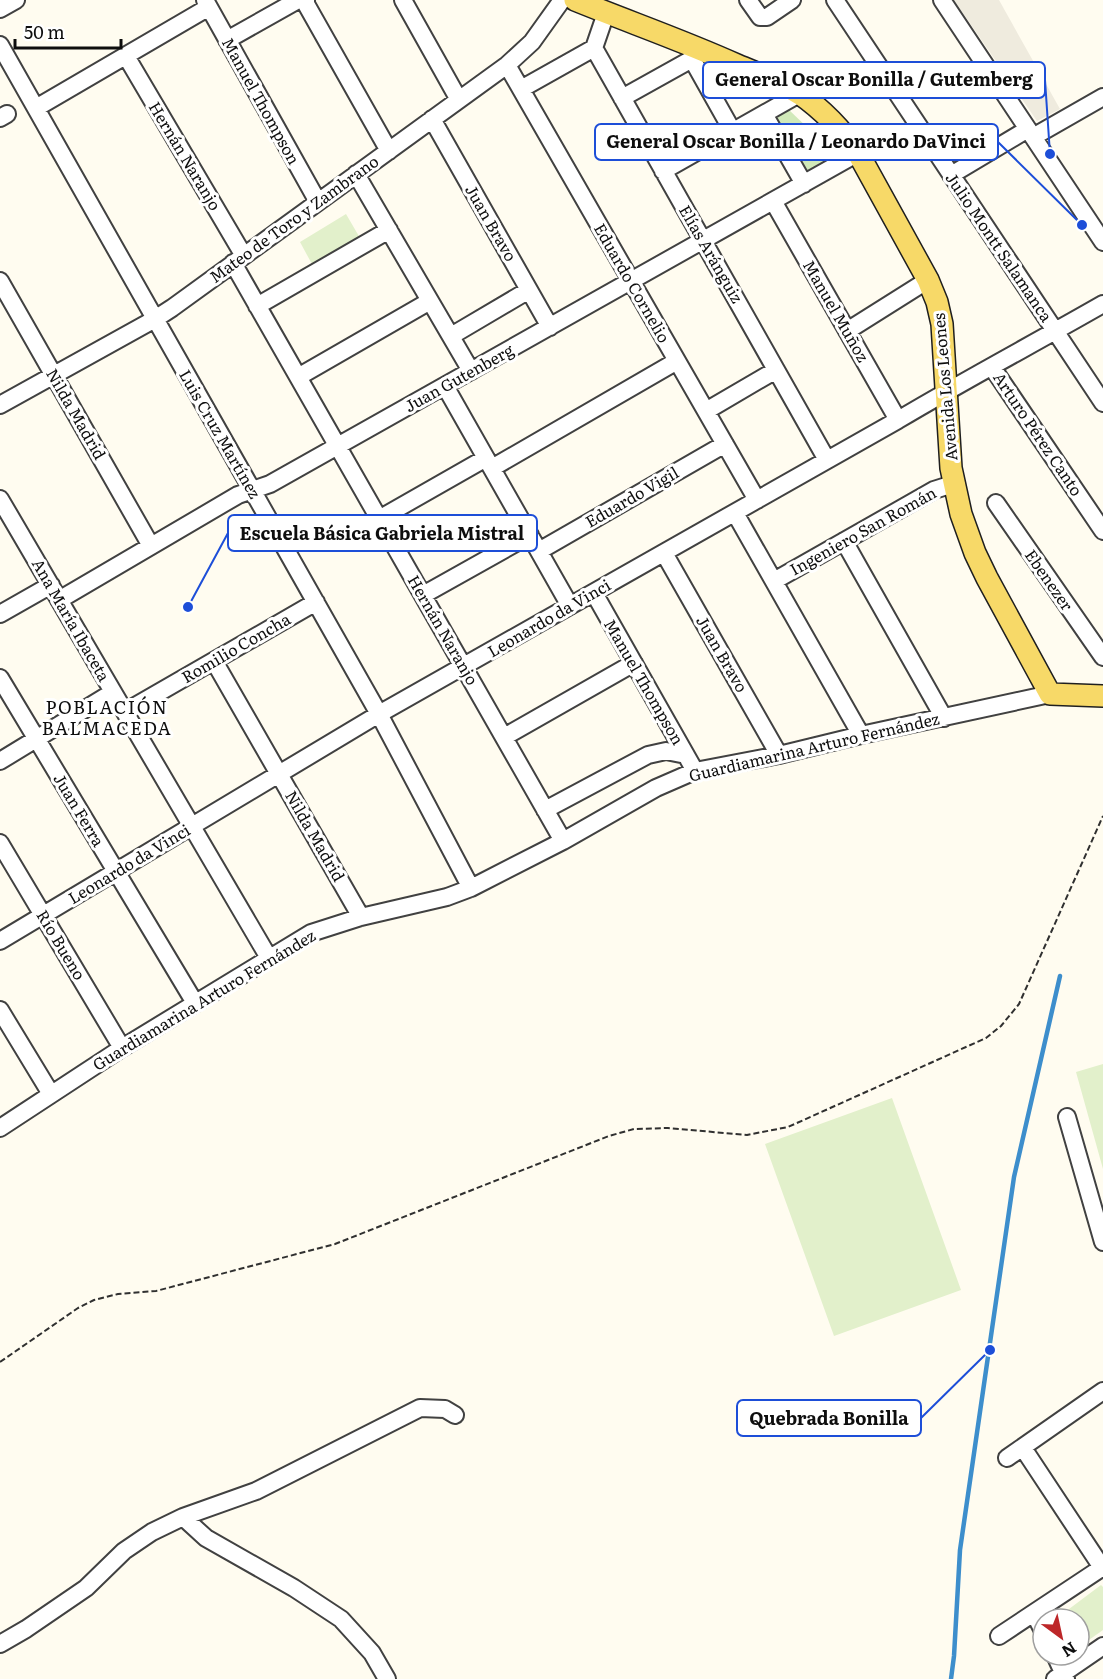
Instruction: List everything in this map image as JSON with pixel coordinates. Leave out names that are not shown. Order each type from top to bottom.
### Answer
[{"type":"main road","name":"Avenida Los Leones","points":[[575,0],[694,53],[782,85],[799,94],[829,118],[858,153],[928,280],[937,302],[942,324],[953,484],[961,514],[987,578],[1050,694]]},
{"type":"main road","name":"Guardiamarina Arturo Fernández","points":[[1050,694],[1103,696]]},
{"type":"street","points":[[0,9],[16,0]]},
{"type":"street","points":[[227,40],[298,0]]},
{"type":"street","points":[[306,0],[306,4],[389,151]]},
{"type":"street","points":[[402,0],[459,100]]},
{"type":"street","name":"Mateo de Toro y Zambrano","points":[[0,405],[155,319],[238,260],[507,65],[532,42],[562,0]]},
{"type":"street","points":[[748,0],[760,16],[766,17],[792,0]]},
{"type":"street","name":"Julio Montt Salamanca","points":[[835,0],[1103,404]]},
{"type":"street","points":[[942,0],[1103,242]]},
{"type":"street","points":[[36,108],[126,56],[207,4]]},
{"type":"street","name":"Manuel Thompson","points":[[207,4],[318,202]]},
{"type":"street","points":[[521,89],[594,48],[606,13]]},
{"type":"street","name":"Luis Cruz Martínez","points":[[0,45],[379,714],[471,888]]},
{"type":"street","name":"Elías Aránguiz","points":[[594,48],[827,460]]},
{"type":"street","points":[[622,98],[694,53],[733,132]]},
{"type":"street","name":"Hernán Naranjo","points":[[126,56],[238,260],[257,306],[563,841]]},
{"type":"street","name":"Eduardo Cornelio","points":[[507,65],[757,501]]},
{"type":"street","points":[[663,171],[799,94]]},
{"type":"street","points":[[951,175],[1103,97]]},
{"type":"street","points":[[764,114],[804,184]]},
{"type":"street","name":"Juan Bravo","points":[[432,119],[550,327]]},
{"type":"street","name":"Juan Gutenberg","points":[[0,615],[55,592],[151,546],[238,495],[270,484],[858,153]]},
{"type":"street","points":[[356,174],[471,371]]},
{"type":"street","name":"Manuel Muñoz","points":[[773,201],[898,420]]},
{"type":"street","points":[[257,306],[389,230]]},
{"type":"street","points":[[847,330],[928,280]]},
{"type":"street","name":"Nilda Madrid","points":[[0,281],[151,546]]},
{"type":"street","points":[[451,336],[529,290]]},
{"type":"street","points":[[298,377],[430,301]]},
{"type":"street","name":"Leonardo da Vinci","points":[[0,941],[379,714],[1103,304]]},
{"type":"street","points":[[379,519],[489,463],[677,361]]},
{"type":"street","name":"Arturo Pérez Canto","points":[[992,367],[1103,531]]},
{"type":"street","points":[[706,411],[776,370]]},
{"type":"street","points":[[445,386],[570,606]]},
{"type":"street","name":"Eduardo Vigil","points":[[539,551],[724,444]]},
{"type":"street","name":"Ingeniero San Román","points":[[774,581],[934,490],[953,484]]},
{"type":"street","name":"Ana María Ibaceta","points":[[0,499],[269,958]]},
{"type":"street","name":"Ebenezer","points":[[996,503],[1103,657]]},
{"type":"street","points":[[735,513],[861,735]]},
{"type":"street","points":[[423,595],[530,535]]},
{"type":"street","points":[[844,541],[944,718]]},
{"type":"street","name":"Juan Bravo","points":[[664,553],[779,755]]},
{"type":"street","name":"Manuel Thompson","points":[[594,593],[695,771]]},
{"type":"street","name":"Romilio Concha","points":[[125,712],[316,602]]},
{"type":"street","name":"Nilda Madrid","points":[[214,660],[361,917]]},
{"type":"street","points":[[504,737],[634,663]]},
{"type":"street","name":"Juan Ferra","points":[[0,678],[195,1003]]},
{"type":"street","points":[[0,762],[113,692]]},
{"type":"street","name":"Guardiamarina Arturo Fernández","points":[[0,1128],[122,1048],[311,933],[361,917],[447,897],[471,888],[563,841],[657,788],[695,771],[779,755],[1050,694]]},
{"type":"street","name":"Guardiamarina Arturo Fernández","points":[[545,810],[648,754],[666,751],[686,755]]},
{"type":"street","name":"Río Bueno","points":[[0,843],[122,1048]]},
{"type":"street","points":[[0,1010],[51,1094]]},
{"type":"street","points":[[1067,1117],[1103,1242]]},
{"type":"street","points":[[1007,1458],[1101,1396]]},
{"type":"street","points":[[0,1644],[86,1588],[124,1551],[152,1532],[183,1517],[256,1491],[420,1408],[445,1408],[455,1415]]},
{"type":"street","points":[[1023,1448],[1103,1568],[1043,1607]]},
{"type":"street","points":[[183,1517],[206,1538],[294,1588],[341,1619],[372,1653],[387,1679]]},
{"type":"street","points":[[999,1636],[1031,1615]]},
{"type":"street","points":[[1062,1677],[1103,1646]]},
{"type":"path","points":[[0,1362],[78,1308],[94,1300],[118,1294],[156,1291],[335,1244],[634,1129],[668,1128],[747,1135],[788,1127],[986,1038],[1001,1026],[1019,1004],[1103,816]]},
{"type":"green space","points":[[788,109],[835,154],[836,161],[805,177],[778,124],[779,113]]},
{"type":"green space","points":[[346,214],[360,238],[313,266],[300,242]]},
{"type":"green space","points":[[1103,1064],[1103,1169],[1076,1072]]},
{"type":"green space","points":[[892,1098],[961,1290],[834,1336],[765,1144]]},
{"type":"green space","points":[[1101,1585],[1103,1587],[1103,1630],[1091,1638],[1091,1607],[1072,1607]]},
{"type":"shaded area","points":[[954,0],[999,0],[1060,109],[1037,121]]},
{"type":"waterway","points":[[951,1679],[960,1550],[1014,1177],[1060,976]]},
{"type":"place","name":"General Oscar Bonilla / Gutemberg","points":[[1050,154]]},
{"type":"place","name":"General Oscar Bonilla / Leonardo DaVinci","points":[[1082,225]]},
{"type":"place","name":"Escuela Básica Gabriela Mistral","points":[[188,607]]},
{"type":"place","name":"Quebrada Bonilla","points":[[990,1350]]},
{"type":"district","name":"POBLACIÓN BALMACEDA","points":[[107,718]]}]
